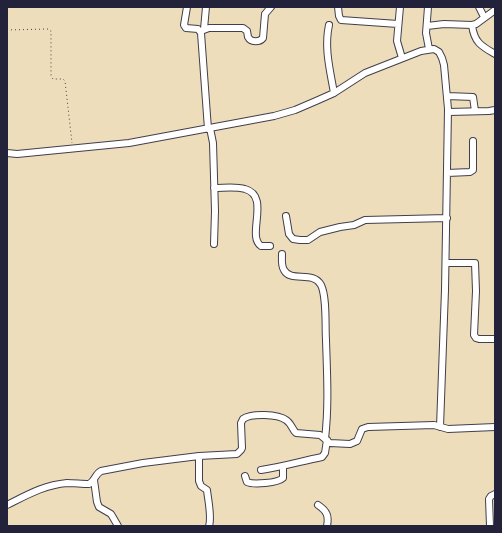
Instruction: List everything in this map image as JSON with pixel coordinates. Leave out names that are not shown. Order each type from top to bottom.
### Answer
[{"type":"street","points":[[187,7],[184,25],[186,28],[202,30],[215,28],[244,28],[249,39],[260,41],[263,38],[265,14],[271,7]]},
{"type":"street","points":[[206,7],[202,30],[209,129],[213,143],[214,244]]},
{"type":"street","points":[[338,7],[341,20],[398,24]]},
{"type":"street","points":[[400,7],[398,41],[402,58]]},
{"type":"street","points":[[428,7],[426,33],[429,49]]},
{"type":"street","points":[[478,7],[484,17]]},
{"type":"street","points":[[427,26],[444,24],[472,25],[476,24],[495,10]]},
{"type":"street","points":[[329,25],[327,34],[327,61],[334,93]]},
{"type":"street","points":[[472,25],[473,33],[477,42],[495,54]]},
{"type":"street","points":[[7,153],[17,154],[129,143],[274,116],[295,110],[334,93],[365,73],[402,58],[429,49],[434,49],[439,52],[444,66],[448,112],[446,263],[440,427]]},
{"type":"street","points":[[447,96],[473,97],[475,111]]},
{"type":"street","points":[[448,112],[495,110]]},
{"type":"street","points":[[447,173],[470,172],[473,170],[473,141]]},
{"type":"street","points":[[214,188],[239,188],[251,192],[257,202],[256,226],[258,242],[261,246],[270,246]]},
{"type":"street","points":[[286,216],[289,234],[293,239],[300,240],[308,240],[320,232],[354,225],[365,220],[446,218]]},
{"type":"street","points":[[261,470],[282,467],[322,457],[325,453],[328,417],[328,391],[323,291],[318,281],[311,277],[292,276],[287,274],[283,268],[282,254]]},
{"type":"street","points":[[446,263],[475,263],[476,291],[474,335],[479,339],[495,339]]},
{"type":"street","points":[[7,505],[33,491],[44,488],[68,483],[89,484],[101,471],[142,463],[239,453],[242,448],[241,422],[243,419],[250,416],[271,415],[280,417],[289,422],[296,433],[320,435],[334,443],[354,443],[357,441],[362,429],[368,427],[434,425],[448,429],[495,427]]},
{"type":"street","points":[[199,456],[199,481],[201,486],[208,490],[208,505],[211,518],[210,526]]},
{"type":"street","points":[[245,476],[247,482],[253,484],[278,481],[283,478],[282,467]]},
{"type":"street","points":[[94,480],[99,507],[111,514],[118,526]]},
{"type":"street","points":[[490,526],[489,498],[495,494]]},
{"type":"street","points":[[318,505],[328,514],[327,526]]},
{"type":"path","points":[[7,30],[48,28],[51,31],[51,76],[53,79],[62,79],[65,81],[73,148]]}]
